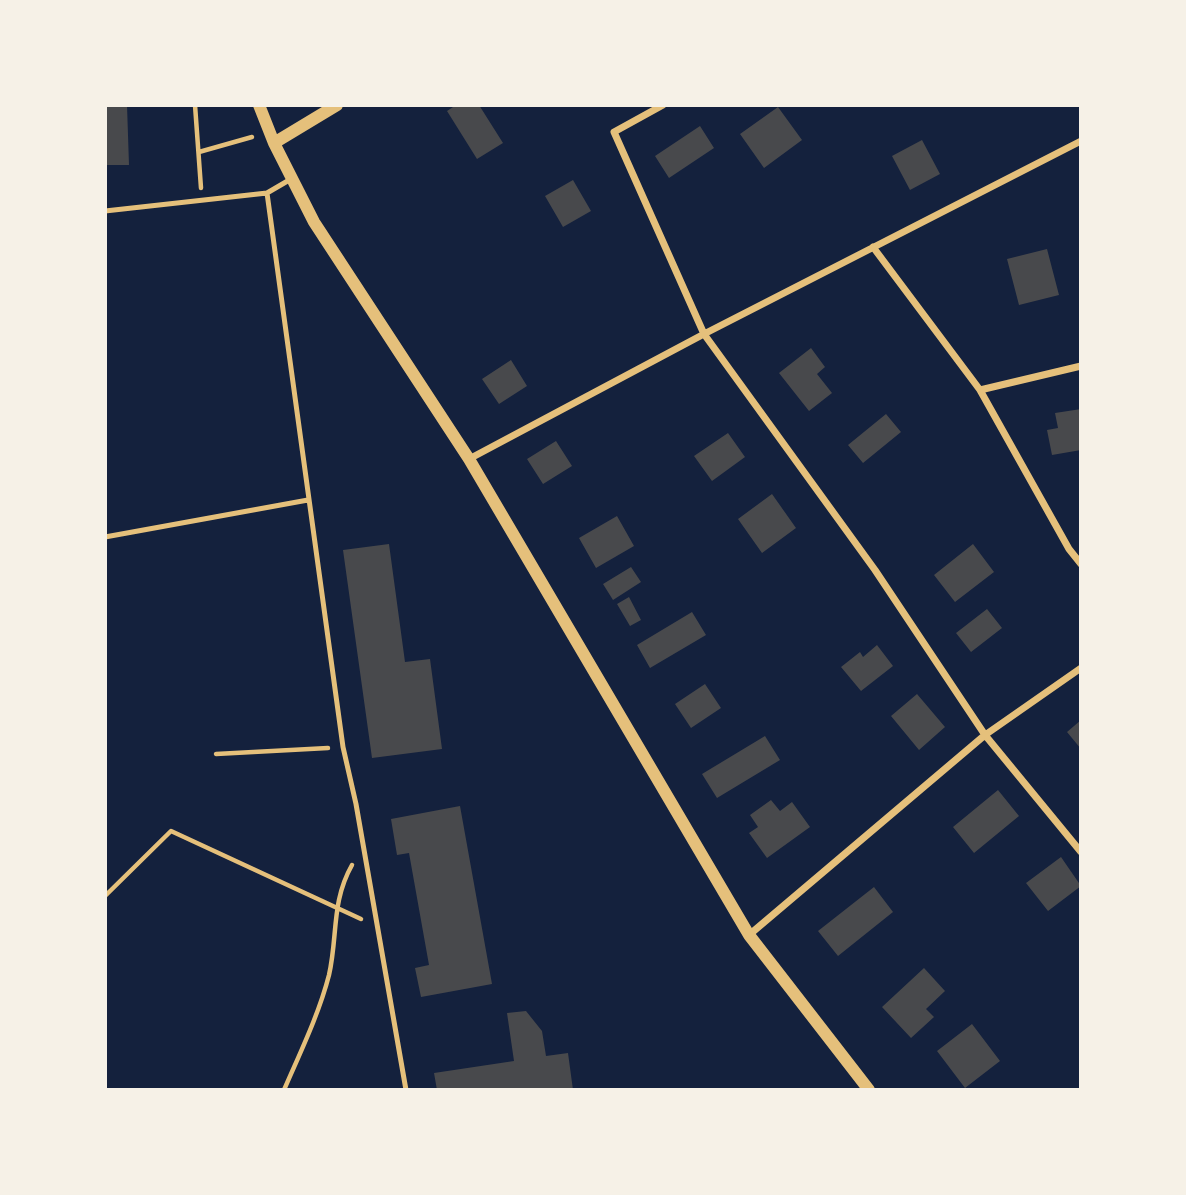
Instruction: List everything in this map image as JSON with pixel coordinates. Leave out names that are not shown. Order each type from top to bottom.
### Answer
[{"type":"street","points":[[259,105],[274,143],[314,222],[469,459],[749,935],[869,1090]]},
{"type":"street","points":[[274,143],[337,105]]},
{"type":"street","points":[[663,105],[614,132],[704,334],[875,570],[985,735],[1081,852]]},
{"type":"street","points":[[469,459],[704,334],[1081,141]]},
{"type":"street","points":[[873,247],[980,390],[1069,549],[1081,564]]},
{"type":"street","points":[[980,390],[1081,366]]},
{"type":"street","points":[[749,935],[985,735],[1081,667]]},
{"type":"lane","points":[[105,211],[267,193],[291,178]]},
{"type":"lane","points":[[267,193],[343,747],[406,1090]]},
{"type":"lane","points":[[105,537],[308,500]]},
{"type":"path","points":[[195,105],[202,200]]},
{"type":"path","points":[[199,152],[253,137],[268,128]]},
{"type":"path","points":[[216,754],[343,747]]},
{"type":"path","points":[[105,896],[171,831],[377,926]]},
{"type":"path","points":[[284,1090],[329,974],[336,907],[351,866],[364,850]]},
{"type":"building","points":[[105,105],[127,105],[129,165],[105,165]]},
{"type":"building","points":[[456,105],[479,105],[503,143],[477,159],[447,111]]},
{"type":"building","points":[[778,107],[802,140],[764,168],[740,134]]},
{"type":"building","points":[[700,126],[714,148],[669,178],[655,156]]},
{"type":"building","points":[[922,140],[940,174],[910,190],[892,156]]},
{"type":"building","points":[[573,180],[591,211],[563,227],[545,196]]},
{"type":"building","points":[[1047,249],[1059,295],[1019,305],[1007,259]]},
{"type":"building","points":[[811,348],[825,367],[817,374],[832,393],[809,411],[779,373]]},
{"type":"building","points":[[511,360],[527,386],[499,404],[482,379]]},
{"type":"building","points":[[1081,409],[1081,450],[1052,455],[1047,430],[1058,428],[1055,413]]},
{"type":"building","points":[[886,414],[901,432],[863,463],[848,445]]},
{"type":"building","points":[[728,433],[745,457],[712,481],[694,456]]},
{"type":"building","points":[[556,441],[572,466],[543,484],[527,459]]},
{"type":"building","points":[[772,494],[796,528],[762,553],[738,519]]},
{"type":"building","points":[[617,516],[634,546],[596,568],[579,538]]},
{"type":"building","points":[[389,544],[405,662],[430,659],[442,749],[372,758],[343,550]]},
{"type":"building","points":[[973,544],[994,572],[955,602],[934,575]]},
{"type":"building","points":[[631,567],[641,582],[613,600],[603,584]]},
{"type":"building","points":[[629,597],[641,620],[630,626],[617,604]]},
{"type":"building","points":[[987,609],[1002,628],[971,652],[956,633]]},
{"type":"building","points":[[692,612],[706,635],[650,668],[637,645]]},
{"type":"building","points":[[877,645],[893,666],[861,691],[841,667],[860,652],[863,657]]},
{"type":"building","points":[[705,684],[721,708],[691,728],[675,704]]},
{"type":"building","points":[[917,694],[945,727],[919,750],[891,716]]},
{"type":"building","points":[[1081,720],[1081,749],[1067,732]]},
{"type":"building","points":[[765,736],[780,760],[717,798],[702,774]]},
{"type":"building","points":[[998,790],[1019,816],[974,853],[953,827]]},
{"type":"building","points":[[771,800],[780,811],[792,802],[810,827],[767,858],[749,833],[758,827],[750,815]]},
{"type":"building","points":[[460,806],[492,984],[421,997],[415,968],[429,965],[409,853],[397,855],[391,819]]},
{"type":"building","points":[[1061,857],[1081,886],[1048,911],[1026,883]]},
{"type":"building","points":[[874,887],[893,912],[838,956],[818,931]]},
{"type":"building","points":[[924,968],[945,991],[926,1009],[934,1017],[911,1038],[882,1007]]},
{"type":"building","points":[[526,1011],[542,1031],[546,1056],[568,1053],[573,1090],[437,1090],[434,1073],[514,1061],[507,1013]]},
{"type":"building","points":[[972,1024],[1000,1061],[965,1088],[937,1051]]}]
